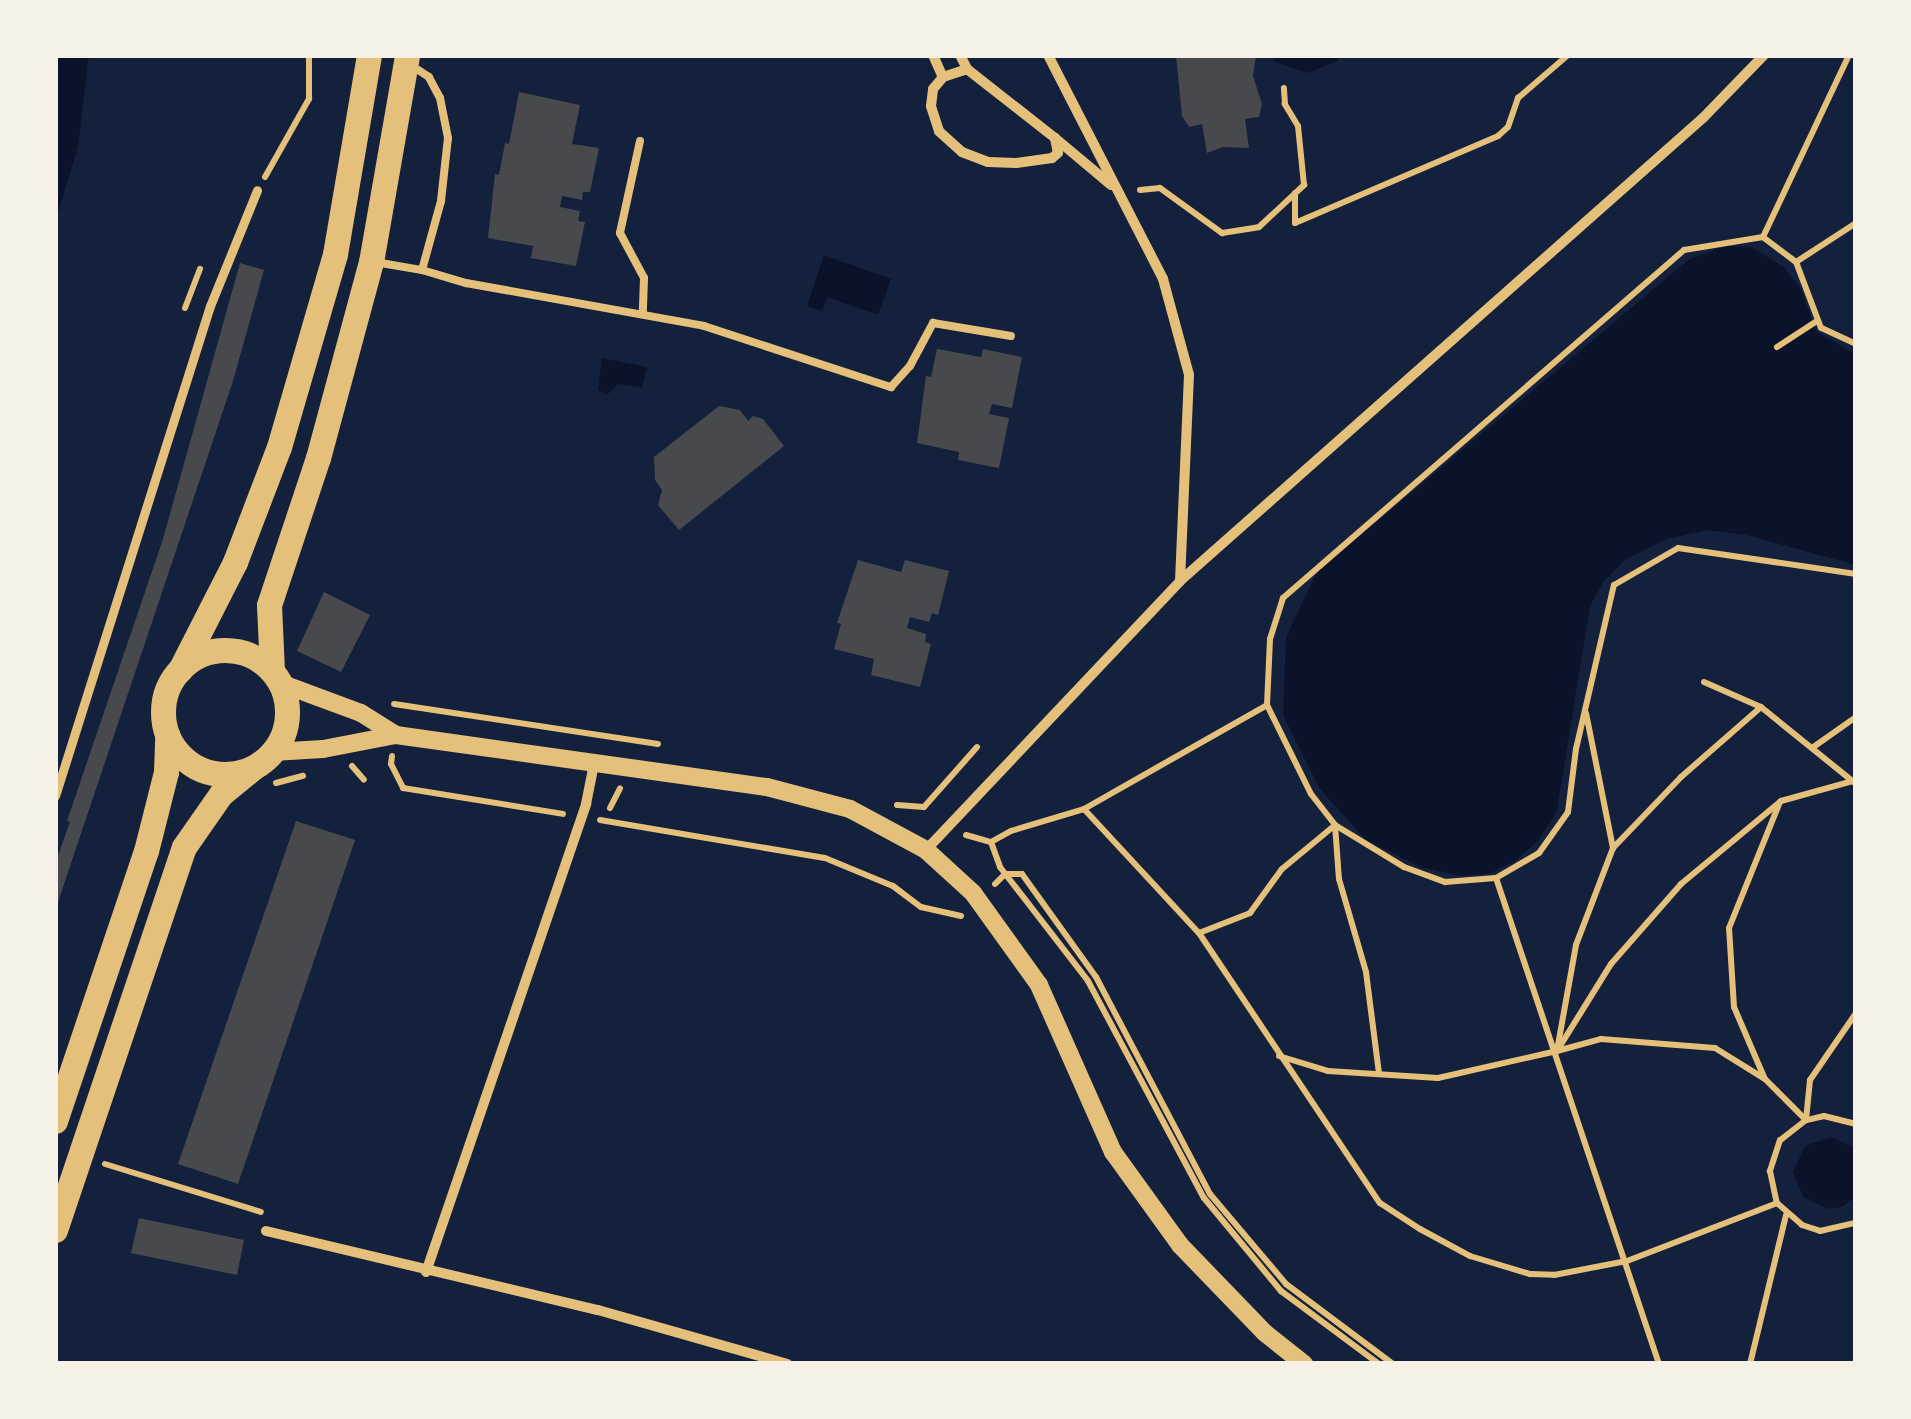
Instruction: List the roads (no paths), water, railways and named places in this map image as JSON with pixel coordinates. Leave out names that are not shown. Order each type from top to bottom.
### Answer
[{"type":"main road","points":[[55,1121],[146,851],[166,772],[166,694],[235,562],[279,446],[335,254],[369,55]]},
{"type":"main road","points":[[55,1230],[184,847],[222,794],[263,760],[287,718],[276,677],[269,604],[318,458],[370,262],[407,59]]},
{"type":"main road","points":[[180,670],[206,654],[237,651],[276,677]]},
{"type":"main road","points":[[168,735],[178,752],[203,770],[233,774],[263,760]]},
{"type":"street","points":[[934,55],[942,77]]},
{"type":"street","points":[[960,55],[967,69],[1119,192]]},
{"type":"street","points":[[1048,55],[1164,279],[1189,375],[1180,581]]},
{"type":"street","points":[[926,850],[1180,581],[1703,118],[1764,55]]},
{"type":"street","points":[[967,69],[942,77],[933,89],[931,106],[939,131],[962,152],[988,162],[1052,158],[1058,153],[1055,138]]},
{"type":"street","points":[[55,796],[210,306],[257,190]]},
{"type":"street","points":[[276,677],[361,712],[396,736]]},
{"type":"street","points":[[263,760],[396,736],[783,791],[850,808],[926,850],[979,901],[1040,986],[1113,1152],[1180,1246],[1265,1332],[1304,1364]]},
{"type":"street","points":[[426,1272],[582,817],[594,764]]},
{"type":"street","points":[[266,1231],[598,1310],[787,1364]]},
{"type":"lane","points":[[407,59],[428,78],[440,98],[448,138],[433,240],[422,270]]},
{"type":"lane","points":[[640,141],[620,233],[644,278],[644,314]]},
{"type":"lane","points":[[370,262],[704,326],[891,387],[910,366],[933,323],[1012,336]]},
{"type":"water","points":[[55,55],[89,55],[78,146],[55,224]]},
{"type":"water","points":[[1275,55],[1340,55],[1337,61],[1308,73],[1273,61]]},
{"type":"water","points":[[1725,246],[1752,247],[1784,267],[1801,289],[1816,331],[1856,355],[1856,565],[1746,535],[1707,530],[1667,539],[1626,559],[1603,582],[1590,606],[1557,811],[1538,841],[1515,861],[1491,873],[1462,876],[1423,868],[1366,840],[1320,789],[1283,715],[1286,637],[1317,572],[1688,260]]},
{"type":"water","points":[[824,255],[891,279],[878,315],[827,297],[822,311],[807,306]]},
{"type":"water","points":[[602,358],[647,367],[642,388],[618,384],[608,394],[598,390]]},
{"type":"water","points":[[1831,1137],[1856,1148],[1856,1196],[1842,1207],[1828,1209],[1803,1197],[1793,1172],[1805,1146]]}]
